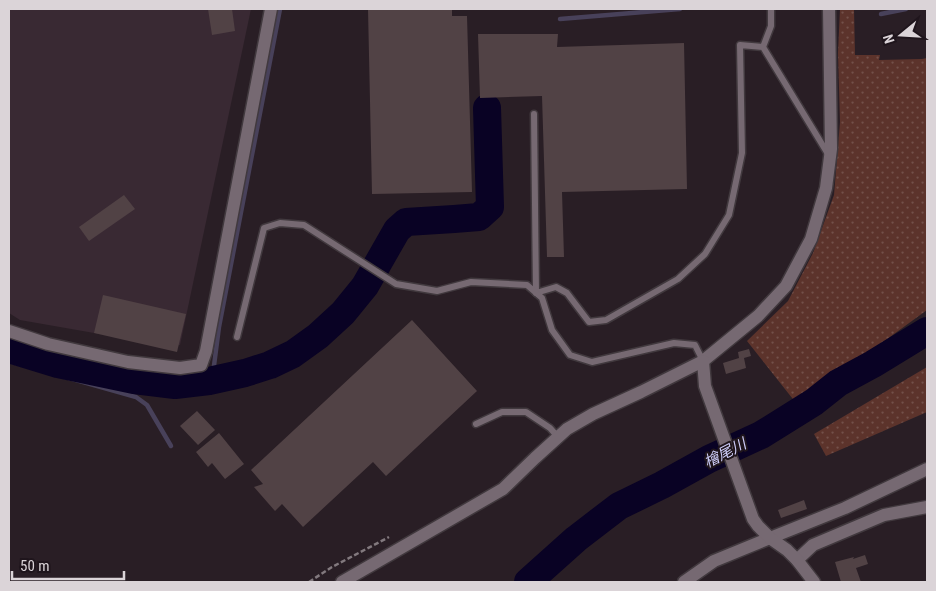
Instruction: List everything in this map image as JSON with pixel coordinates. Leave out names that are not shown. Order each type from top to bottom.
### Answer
[{"type":"street","points":[[9,331],[48,344],[128,362],[180,368],[201,364],[206,351],[270,9]]},
{"type":"street","points":[[342,582],[503,489],[567,429],[593,414],[702,361],[758,316],[786,286],[810,239],[826,188],[832,149],[829,9]]},
{"type":"street","points":[[702,361],[705,386],[753,519],[770,538],[797,560],[814,582]]},
{"type":"street","points":[[684,582],[714,561],[845,508],[927,469]]},
{"type":"street","points":[[797,560],[813,545],[884,515],[927,507]]},
{"type":"lane","points":[[763,47],[771,26],[771,9]]},
{"type":"lane","points":[[536,293],[556,287],[567,292],[589,322],[606,320],[678,279],[705,254],[729,215],[742,153],[740,45],[763,47]]},
{"type":"lane","points":[[763,47],[830,157]]},
{"type":"lane","points":[[534,114],[536,293]]},
{"type":"lane","points":[[237,338],[264,228],[280,223],[304,225],[396,284],[437,291],[471,282],[527,285],[542,298],[552,330],[570,355],[592,362],[674,343],[695,345],[702,361]]},
{"type":"lane","points":[[476,424],[502,412],[526,412],[550,428],[558,436]]},
{"type":"path","points":[[309,582],[332,567],[396,534]]},
{"type":"shaded area","points":[[9,9],[251,9],[180,345],[20,320],[9,313]]},
{"type":"shaded area","points":[[840,9],[854,9],[855,55],[880,55],[879,60],[927,58],[927,310],[796,403],[747,341],[788,301],[813,253],[834,195],[840,122],[838,53]]},
{"type":"shaded area","points":[[927,367],[927,412],[826,456],[814,434]]},
{"type":"building","points":[[208,9],[232,9],[235,31],[212,35]]},
{"type":"building","points":[[368,9],[452,9],[452,16],[467,16],[472,192],[372,194]]},
{"type":"building","points":[[478,34],[558,34],[557,47],[684,43],[687,189],[562,192],[564,257],[547,257],[542,96],[480,98]]},
{"type":"building","points":[[124,195],[135,209],[89,241],[79,227]]},
{"type":"building","points":[[103,295],[186,314],[177,352],[94,333]]},
{"type":"building","points":[[412,320],[477,391],[386,476],[373,462],[303,527],[282,504],[275,511],[254,487],[263,484],[251,470]]},
{"type":"building","points":[[749,349],[751,356],[744,358],[746,368],[726,374],[723,363],[739,358],[738,352]]},
{"type":"building","points":[[197,411],[215,430],[198,445],[180,426]]},
{"type":"building","points":[[219,433],[244,464],[225,479],[212,463],[208,467],[196,452]]},
{"type":"building","points":[[804,500],[807,509],[781,518],[778,510]]},
{"type":"building","points":[[865,555],[868,564],[856,568],[861,582],[841,582],[835,562]]},
{"type":"waterway","points":[[212,381],[219,327],[280,9]]},
{"type":"waterway","points":[[560,19],[680,9]]},
{"type":"waterway","points":[[881,14],[906,9]]},
{"type":"waterway","points":[[9,349],[58,364],[134,380],[175,385],[209,381],[245,373],[270,365],[293,354],[318,336],[343,313],[365,286],[397,230],[406,222],[479,217],[490,207],[487,108]]},
{"type":"waterway","name":"檜尾川","points":[[528,582],[576,539],[619,506],[709,459],[761,435],[814,402],[838,383],[927,331]]},
{"type":"waterway","points":[[9,361],[136,397],[147,405],[171,446]]}]
